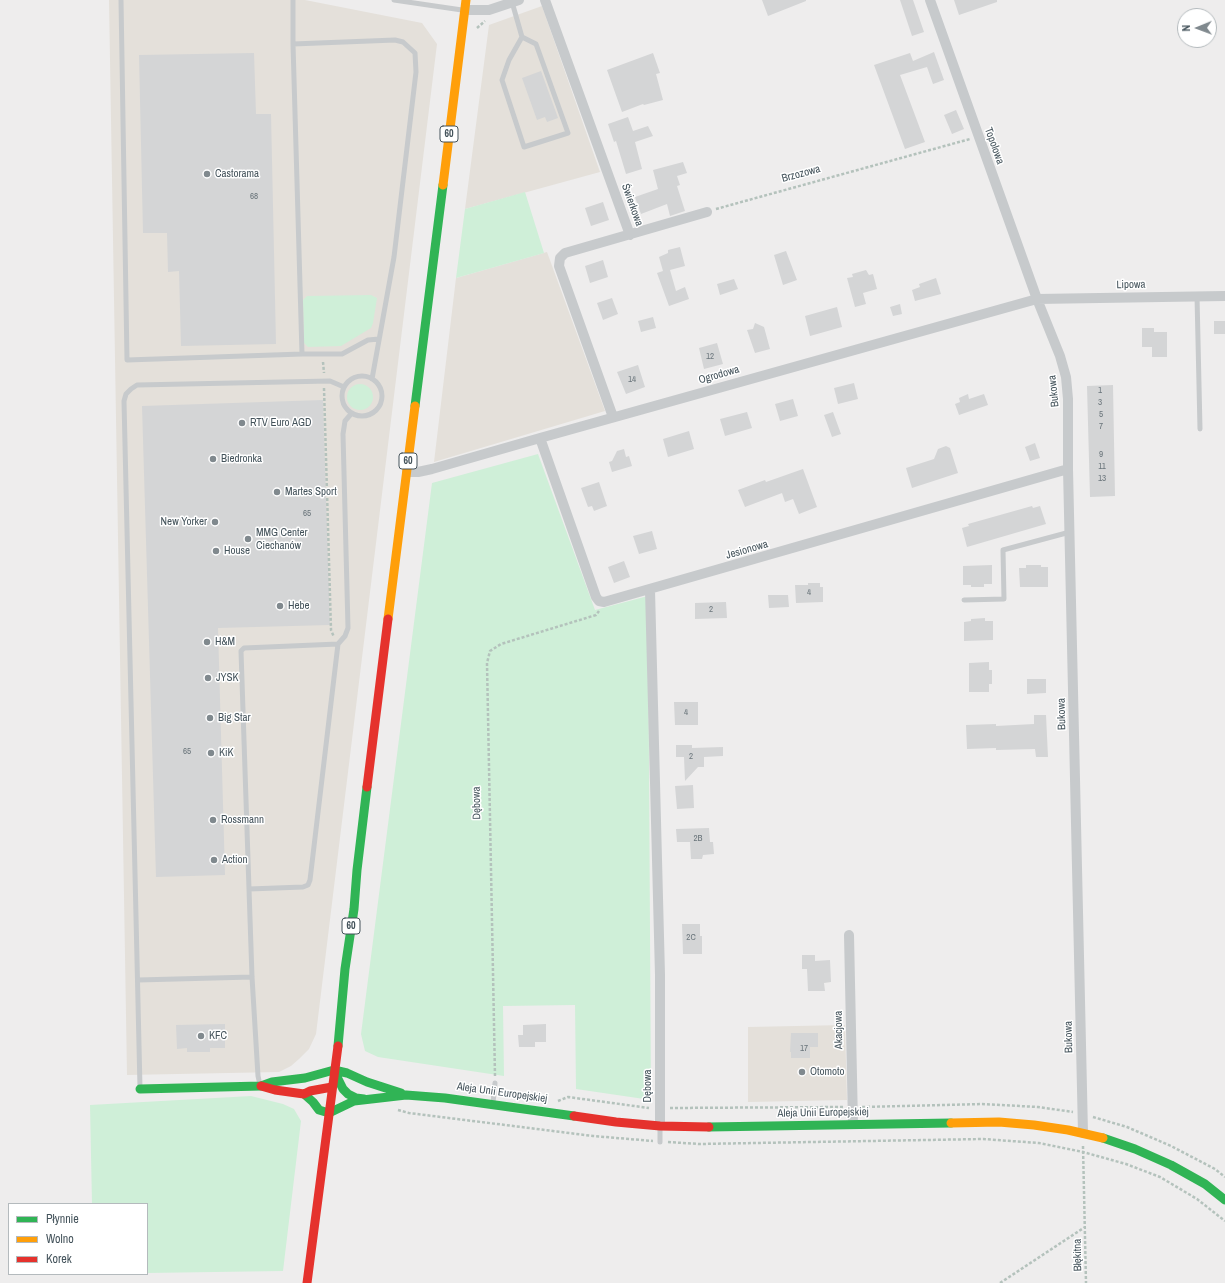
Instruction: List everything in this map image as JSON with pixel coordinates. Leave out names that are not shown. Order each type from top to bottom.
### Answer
[{"type":"main road","name":"60","points":[[307,1283],[465,5]]},
{"type":"main road","points":[[261,1086],[272,1082],[305,1078],[334,1070]]},
{"type":"main road","name":"Aleja Unii Europejskiej","points":[[334,1070],[347,1073],[367,1082],[406,1095]]},
{"type":"main road","name":"Aleja Unii Europejskiej","points":[[334,1070],[343,1089],[348,1094],[356,1098],[364,1099]]},
{"type":"main road","points":[[140,1089],[261,1086],[275,1090],[304,1094],[332,1087]]},
{"type":"main road","points":[[304,1094],[319,1110],[329,1113]]},
{"type":"main road","name":"Aleja Unii Europejskiej","points":[[329,1113],[354,1101],[406,1095],[445,1098],[616,1122],[660,1126],[719,1127],[999,1122],[1034,1125],[1109,1139],[1171,1165],[1205,1184],[1225,1200]]},
{"type":"street","name":"Świerkowa","points":[[545,0],[630,235],[565,253],[560,258],[559,266],[613,417]]},
{"type":"street","name":"Topolowa","points":[[930,0],[1037,299]]},
{"type":"street","points":[[465,5],[489,10],[516,1]]},
{"type":"street","points":[[630,235],[707,212]]},
{"type":"street","name":"Lipowa","points":[[1037,299],[1225,296]]},
{"type":"street","name":"Ogrodowa","points":[[407,472],[418,472],[432,469],[1037,299]]},
{"type":"street","name":"Bukowa","points":[[1037,299],[1060,356],[1066,377],[1068,399],[1068,469],[1083,1133]]},
{"type":"street","points":[[540,438],[596,597],[599,601],[604,602]]},
{"type":"street","name":"Jesionowa","points":[[604,602],[1068,469]]},
{"type":"street","name":"Dębowa","points":[[650,590],[660,975],[660,1126]]},
{"type":"street","name":"Akacjowa","points":[[849,935],[853,1124]]},
{"type":"lane","points":[[121,0],[127,360],[342,354],[368,340],[379,339]]},
{"type":"lane","points":[[293,0],[302,354]]},
{"type":"lane","points":[[394,0],[465,5]]},
{"type":"lane","points":[[516,1],[522,37],[509,60],[502,80],[524,147],[568,133],[536,44],[522,37]]},
{"type":"lane","points":[[293,44],[395,40],[403,42],[415,53],[416,72],[394,257],[372,379]]},
{"type":"lane","points":[[1197,296],[1200,429]]},
{"type":"lane","points":[[364,376],[372,379],[378,384],[381,391],[382,399],[379,407],[374,413],[366,416],[351,414],[344,406],[342,396],[344,387],[349,380],[356,377],[364,376]]},
{"type":"lane","points":[[140,1089],[124,401],[126,394],[137,385],[330,381],[344,387]]},
{"type":"lane","points":[[249,889],[303,887],[308,885],[310,880],[338,644],[345,636],[348,628],[343,434],[345,421],[351,414]]},
{"type":"lane","points":[[964,600],[1004,599],[1003,550],[1070,532]]},
{"type":"lane","points":[[261,1086],[258,1076],[252,977],[241,651],[244,648],[338,644]]},
{"type":"lane","points":[[138,980],[252,977]]},
{"type":"lane","points":[[493,1104],[495,1083]]},
{"type":"lane","points":[[660,1126],[660,1142]]},
{"type":"path","name":"Brzozowa","points":[[707,212],[978,137]]},
{"type":"path","points":[[323,366],[331,630],[338,644]]},
{"type":"path","name":"Dębowa","points":[[495,1083],[487,663],[490,651],[502,644],[596,615],[604,602]]},
{"type":"path","points":[[409,1113],[593,1136],[699,1144],[983,1139],[1039,1142],[1126,1164],[1160,1178],[1197,1199],[1225,1220]]},
{"type":"path","points":[[1000,1283],[1085,1227],[1083,1152]]},
{"type":"path","name":"Błękitna","points":[[1085,1227],[1086,1283]]},
{"type":"shaded area","points":[[109,0],[305,0],[422,23],[437,44],[316,1034],[309,1049],[291,1066],[279,1072],[127,1075]]},
{"type":"shaded area","points":[[542,6],[600,172],[465,209],[489,25]]},
{"type":"shaded area","points":[[547,252],[605,411],[434,462],[456,278]]},
{"type":"shaded area","points":[[845,1025],[847,1100],[748,1102],[748,1027]]},
{"type":"green space","points":[[525,192],[544,253],[456,278],[465,209]]},
{"type":"green space","points":[[371,295],[377,298],[371,328],[341,346],[308,347],[304,343],[303,300],[307,296]]},
{"type":"green space","points":[[360,384],[369,388],[373,397],[369,406],[360,410],[351,406],[347,397],[351,388]]},
{"type":"green space","points":[[538,454],[595,610],[648,596],[651,1100],[576,1089],[575,1005],[503,1006],[504,1076],[378,1057],[365,1051],[361,1034],[432,483]]},
{"type":"green space","points":[[251,1096],[283,1104],[294,1109],[301,1121],[283,1271],[148,1273],[148,1203],[92,1203],[90,1105]]},
{"type":"building","points":[[762,0],[806,0],[806,1],[768,16]]},
{"type":"building","points":[[900,0],[913,0],[924,32],[912,36]]},
{"type":"building","points":[[954,0],[997,0],[997,2],[959,15]]},
{"type":"building","points":[[934,52],[944,80],[933,84],[927,67],[900,75],[925,142],[905,149],[874,65],[910,53],[913,61]]},
{"type":"building","name":"Castorama","points":[[254,53],[256,114],[271,114],[276,344],[181,346],[179,271],[168,272],[167,233],[143,233],[139,55]]},
{"type":"building","points":[[653,53],[660,73],[656,74],[663,100],[643,104],[622,112],[607,70]]},
{"type":"building","points":[[541,71],[558,118],[547,122],[545,117],[537,120],[522,78]]},
{"type":"building","points":[[956,110],[964,129],[952,134],[944,115]]},
{"type":"building","points":[[628,117],[633,131],[648,126],[653,136],[635,142],[642,169],[626,174],[616,141],[614,142],[608,124]]},
{"type":"building","points":[[683,162],[687,173],[677,176],[680,185],[677,186],[685,211],[670,216],[667,204],[641,214],[635,197],[658,189],[653,170]]},
{"type":"building","points":[[603,202],[609,220],[591,226],[585,208]]},
{"type":"building","points":[[680,247],[685,266],[670,270],[676,291],[685,287],[689,299],[669,306],[657,273],[663,271],[659,257],[668,253],[668,250]]},
{"type":"building","points":[[786,251],[797,280],[783,285],[774,255]]},
{"type":"building","points":[[603,260],[608,277],[590,283],[585,266]]},
{"type":"building","points":[[866,270],[869,275],[873,274],[877,289],[863,293],[866,304],[855,307],[847,278],[853,277],[852,274]]},
{"type":"building","points":[[936,278],[941,294],[915,301],[912,290],[920,287],[919,284]]},
{"type":"building","points":[[734,279],[738,289],[720,295],[717,284]]},
{"type":"building","points":[[612,298],[618,314],[603,320],[597,303]]},
{"type":"building","points":[[900,304],[902,314],[893,316],[890,307]]},
{"type":"building","points":[[837,307],[842,327],[810,336],[805,316]]},
{"type":"building","points":[[653,317],[656,328],[641,332],[638,321]]},
{"type":"building","points":[[1214,321],[1225,321],[1225,334],[1214,334]]},
{"type":"building","points":[[755,323],[764,327],[770,349],[755,353],[747,330],[753,329]]},
{"type":"building","points":[[1142,328],[1154,328],[1154,332],[1167,332],[1167,357],[1152,357],[1152,347],[1142,347]]},
{"type":"building","points":[[717,343],[723,364],[704,369],[699,348]]},
{"type":"building","points":[[638,365],[645,387],[626,394],[617,372]]},
{"type":"building","points":[[854,383],[858,399],[838,404],[834,388]]},
{"type":"building","points":[[1113,385],[1115,496],[1090,497],[1087,386]]},
{"type":"building","points":[[968,394],[969,399],[984,394],[988,405],[959,415],[955,404],[960,402],[959,398]]},
{"type":"building","points":[[793,399],[798,416],[780,421],[775,404]]},
{"type":"building","points":[[323,400],[330,625],[218,628],[225,875],[156,877],[142,406]]},
{"type":"building","points":[[747,412],[752,428],[725,436],[720,419]]},
{"type":"building","points":[[833,412],[841,434],[832,437],[824,415]]},
{"type":"building","points":[[689,431],[694,449],[668,457],[663,439]]},
{"type":"building","points":[[1035,443],[1040,458],[1030,461],[1025,447]]},
{"type":"building","points":[[946,446],[950,448],[958,473],[912,488],[906,468],[934,459],[938,449]]},
{"type":"building","points":[[624,449],[626,457],[629,456],[632,466],[612,472],[609,462],[612,461],[617,451]]},
{"type":"building","points":[[803,469],[817,507],[799,514],[793,499],[785,502],[782,493],[745,507],[738,490],[765,480],[766,482]]},
{"type":"building","points":[[599,482],[607,506],[594,511],[592,506],[588,507],[581,488]]},
{"type":"building","points":[[1032,506],[1033,508],[1040,506],[1046,524],[967,547],[962,528],[969,526],[968,524]]},
{"type":"building","points":[[652,531],[657,549],[639,554],[633,536]]},
{"type":"building","points":[[624,561],[630,577],[614,583],[608,567]]},
{"type":"building","points":[[992,565],[992,584],[984,584],[984,587],[971,587],[971,585],[963,585],[963,566]]},
{"type":"building","points":[[1026,565],[1041,565],[1041,567],[1048,567],[1048,587],[1020,587],[1019,568],[1026,568]]},
{"type":"building","points":[[808,583],[820,583],[820,587],[823,587],[823,602],[796,603],[795,585],[808,585]]},
{"type":"building","points":[[768,595],[788,595],[789,607],[769,608]]},
{"type":"building","points":[[726,602],[727,618],[695,619],[695,603]]},
{"type":"building","points":[[985,618],[985,621],[993,621],[993,640],[964,641],[964,622],[971,621],[971,619]]},
{"type":"building","points":[[989,662],[989,670],[992,670],[992,684],[989,684],[989,692],[969,692],[969,663]]},
{"type":"building","points":[[1027,679],[1046,679],[1046,693],[1027,694]]},
{"type":"building","points":[[674,702],[698,702],[698,725],[675,725]]},
{"type":"building","points":[[1034,715],[1046,715],[1048,757],[1036,757],[1035,749],[967,749],[966,725],[996,724],[996,726],[1034,724]]},
{"type":"building","points":[[676,745],[692,745],[692,748],[723,747],[723,756],[704,757],[704,767],[698,767],[685,781],[684,757],[676,757]]},
{"type":"building","points":[[693,785],[694,808],[677,809],[675,786]]},
{"type":"building","points":[[709,828],[710,842],[713,842],[714,854],[703,855],[702,859],[691,859],[690,842],[677,842],[676,829]]},
{"type":"building","points":[[682,924],[700,924],[702,954],[683,954]]},
{"type":"building","points":[[802,955],[815,955],[815,961],[830,960],[831,982],[824,983],[825,991],[808,991],[807,969],[802,969]]},
{"type":"building","name":"KFC","points":[[225,1024],[225,1048],[210,1048],[210,1052],[187,1052],[187,1048],[177,1049],[176,1025]]},
{"type":"building","points":[[546,1024],[546,1042],[535,1042],[535,1047],[519,1047],[518,1035],[523,1035],[523,1025]]},
{"type":"building","points":[[791,1033],[818,1033],[818,1047],[810,1047],[810,1058],[791,1058]]},
{"type":"traffic: fast","points":[[415,406],[443,185]]},
{"type":"traffic: fast","points":[[338,1046],[345,969],[354,909],[367,787]]},
{"type":"traffic: fast","points":[[140,1089],[261,1086],[272,1082],[305,1078],[334,1070],[347,1073],[367,1082],[401,1093]]},
{"type":"traffic: fast","points":[[334,1071],[343,1089],[348,1094],[356,1098],[364,1099]]},
{"type":"traffic: fast","points":[[304,1094],[319,1110],[329,1113],[354,1101],[406,1095],[445,1098],[574,1116]]},
{"type":"traffic: fast","points":[[709,1127],[951,1123]]},
{"type":"traffic: fast","points":[[1103,1138],[1135,1149],[1171,1165],[1205,1184],[1225,1200]]},
{"type":"traffic: slow","points":[[443,185],[466,0]]},
{"type":"traffic: slow","points":[[388,619],[415,406]]},
{"type":"traffic: slow","points":[[951,1123],[999,1122],[1034,1125],[1068,1130],[1103,1138]]},
{"type":"traffic: jam","points":[[367,787],[388,619]]},
{"type":"traffic: jam","points":[[307,1283],[338,1046]]},
{"type":"traffic: jam","points":[[261,1086],[275,1090],[304,1094],[310,1091],[332,1087]]},
{"type":"traffic: jam","points":[[574,1116],[660,1126],[709,1127]]},
{"type":"place","name":"Castorama","points":[[207,174]]},
{"type":"place","name":"RTV Euro AGD","points":[[242,423]]},
{"type":"place","name":"Biedronka","points":[[213,459]]},
{"type":"place","name":"Martes Sport","points":[[277,492]]},
{"type":"place","name":"New Yorker","points":[[215,522]]},
{"type":"place","name":"MMG Center Ciechanów","points":[[248,539]]},
{"type":"place","name":"House","points":[[216,551]]},
{"type":"place","name":"Hebe","points":[[280,606]]},
{"type":"place","name":"H&M","points":[[207,642]]},
{"type":"place","name":"JYSK","points":[[208,678]]},
{"type":"place","name":"Big Star","points":[[210,718]]},
{"type":"place","name":"KiK","points":[[211,753]]},
{"type":"place","name":"Rossmann","points":[[213,820]]},
{"type":"place","name":"Action","points":[[214,860]]},
{"type":"place","name":"KFC","points":[[201,1036]]},
{"type":"place","name":"Otomoto","points":[[802,1072]]}]
